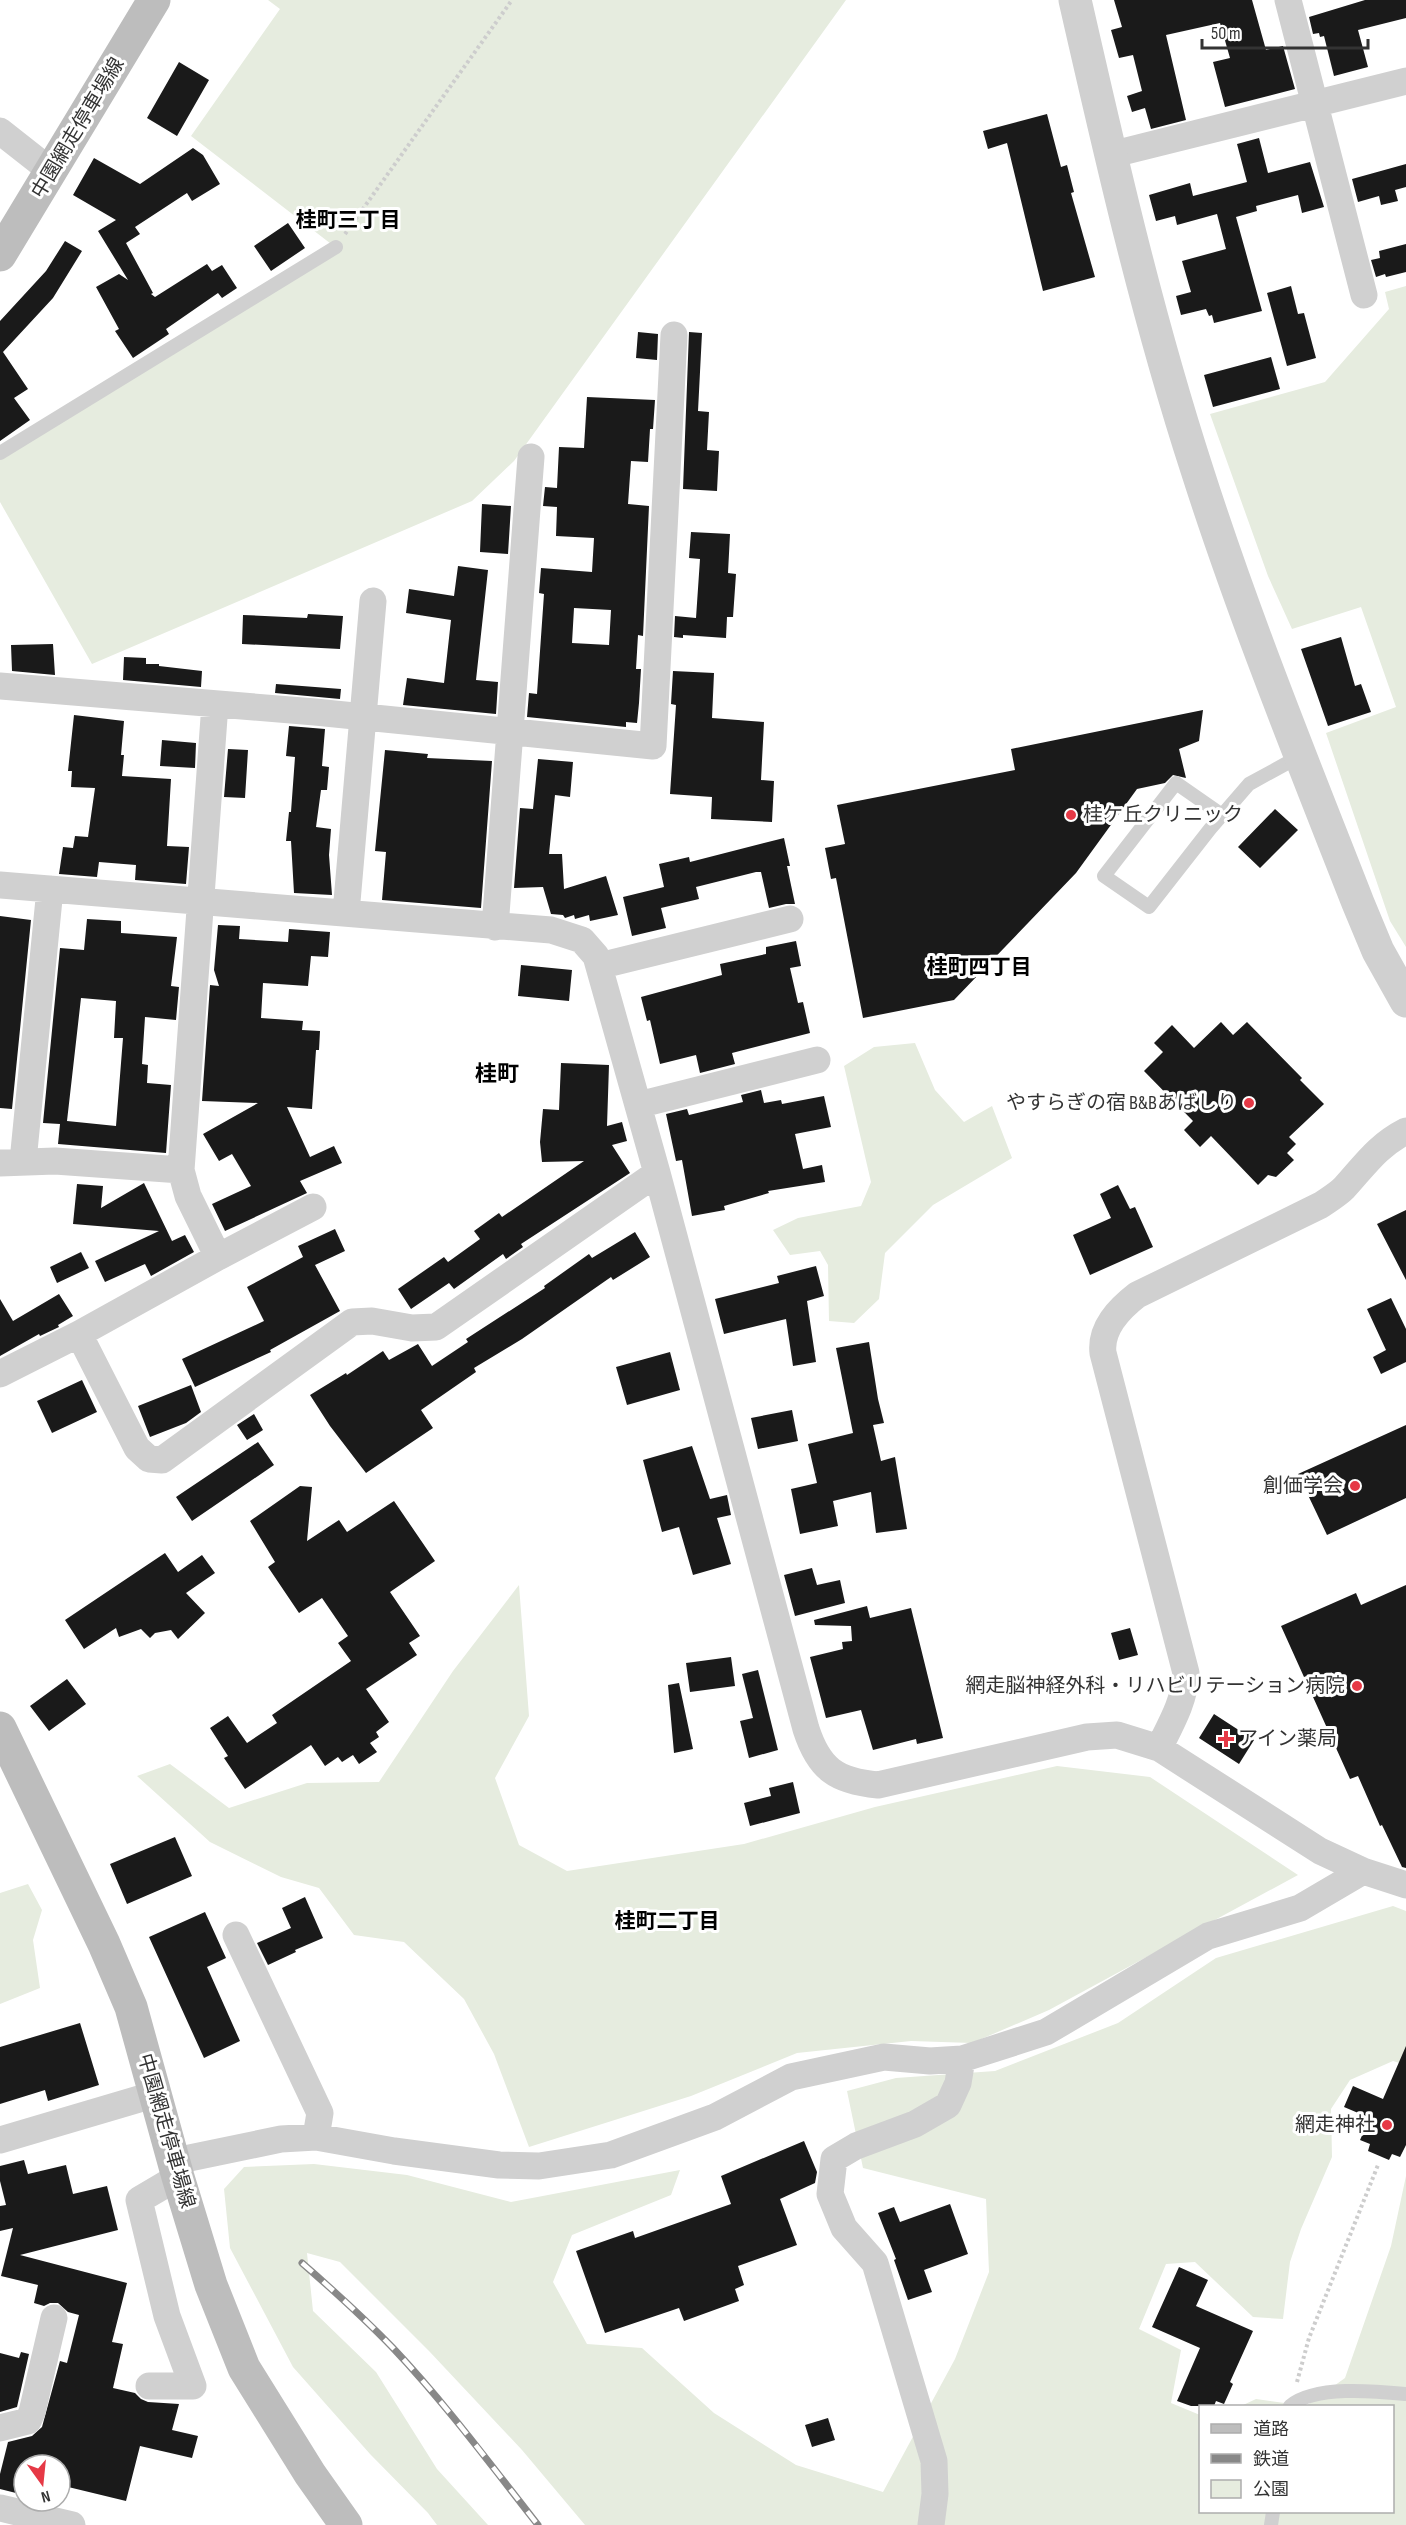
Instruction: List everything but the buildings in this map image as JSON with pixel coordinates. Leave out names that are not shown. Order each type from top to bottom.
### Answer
[{"type":"main road","name":"中園網走停車場線","points":[[0,255],[154,0]]},
{"type":"main road","name":"中園網走停車場線","points":[[0,1728],[104,1944],[131,2007],[211,2285],[244,2368],[310,2474],[346,2525]]},
{"type":"street","points":[[1075,0],[1110,155],[1162,355],[1193,460],[1236,585],[1300,756],[1378,951],[1406,1001]]},
{"type":"street","points":[[1288,0],[1364,295]]},
{"type":"street","points":[[1110,155],[1406,81]]},
{"type":"street","points":[[0,131],[52,172]]},
{"type":"street","points":[[0,686],[510,730],[653,746],[674,334]]},
{"type":"street","points":[[495,927],[531,458]]},
{"type":"street","points":[[346,913],[373,601]]},
{"type":"street","points":[[215,704],[181,1170],[188,1196],[218,1257]]},
{"type":"street","points":[[0,885],[551,930],[582,940],[596,956],[599,966],[806,1729],[813,1750],[821,1760],[840,1777],[853,1782],[878,1785],[1097,1736],[1117,1735],[1159,1748],[1320,1851],[1363,1871],[1406,1885]]},
{"type":"street","points":[[50,889],[11,1162],[55,1161],[181,1170]]},
{"type":"street","points":[[599,966],[790,919]]},
{"type":"street","points":[[638,1105],[817,1060]]},
{"type":"street","points":[[1159,1748],[1179,1706],[1186,1685],[1186,1672],[1103,1353],[1102,1344],[1106,1333],[1120,1308],[1137,1295],[1321,1205],[1342,1190],[1373,1153],[1392,1138],[1406,1131]]},
{"type":"street","points":[[79,1334],[137,1448],[149,1459],[162,1460],[352,1322],[372,1321],[412,1328],[436,1327],[657,1173]]},
{"type":"street","points":[[0,1374],[79,1334],[313,1207]]},
{"type":"street","points":[[149,2386],[193,2386],[167,2316],[139,2200],[176,2169],[281,2139],[316,2137],[499,2165],[539,2166],[611,2156],[715,2117],[791,2077],[884,2057],[930,2061],[962,2059],[1046,2032],[1208,1936],[1300,1908],[1363,1871]]},
{"type":"street","points":[[236,1935],[320,2114],[316,2137]]},
{"type":"street","points":[[931,2525],[935,2494],[934,2461],[875,2263],[844,2228],[830,2194],[834,2159],[856,2146],[915,2124],[948,2105],[958,2083],[962,2059]]},
{"type":"street","points":[[0,2140],[156,2094]]},
{"type":"street","points":[[0,2428],[28,2421],[54,2318]]},
{"type":"street","points":[[4,2514],[72,2525]]},
{"type":"lane","points":[[0,453],[336,247]]},
{"type":"lane","points":[[1222,815],[1176,783],[1104,876],[1149,907],[1249,784],[1300,756]]},
{"type":"lane","points":[[1292,2405],[1298,2400],[1338,2392],[1406,2394]]},
{"type":"path","points":[[336,247],[512,0]]},
{"type":"path","points":[[1291,2405],[1309,2338],[1378,2165]]},
{"type":"green space","points":[[268,0],[846,0],[514,461],[472,501],[92,664],[0,502],[0,453],[335,247],[191,136],[280,9]]},
{"type":"green space","points":[[1406,286],[1406,947],[1390,921],[1326,733],[1396,707],[1361,607],[1292,629],[1268,576],[1210,414],[1325,382],[1389,309],[1385,292]]},
{"type":"green space","points":[[915,1043],[935,1090],[964,1122],[992,1106],[1012,1158],[933,1205],[885,1253],[879,1299],[854,1323],[829,1321],[828,1265],[820,1251],[790,1255],[773,1230],[798,1218],[861,1206],[871,1182],[844,1066],[874,1047]]},
{"type":"green space","points":[[519,1585],[529,1716],[495,1778],[519,1845],[567,1871],[744,1844],[875,1807],[1057,1766],[1150,1777],[1298,1875],[1049,2010],[972,2043],[911,2041],[797,2053],[691,2096],[529,2147],[494,2054],[464,1999],[404,1942],[354,1935],[319,1888],[281,1877],[210,1842],[137,1776],[170,1764],[229,1808],[307,1783],[379,1782],[453,1671]]},
{"type":"green space","points":[[28,1884],[42,1910],[33,1940],[40,1988],[0,2004],[0,1893]]},
{"type":"green space","points":[[1393,1906],[1406,1911],[1406,2065],[1393,2061],[1350,2080],[1331,2109],[1332,2157],[1301,2229],[1290,2262],[1283,2319],[1253,2317],[1195,2262],[1166,2264],[1139,2329],[1181,2350],[1171,2403],[1199,2415],[1199,2513],[1394,2513],[1394,2405],[1307,2405],[1345,2378],[1391,2246],[1406,2176],[1406,2525],[585,2525],[522,2450],[429,2351],[340,2262],[307,2253],[313,2311],[376,2372],[437,2469],[488,2525],[437,2525],[293,2367],[230,2248],[224,2189],[244,2167],[314,2164],[407,2175],[511,2202],[680,2170],[671,2195],[572,2235],[553,2282],[587,2344],[642,2348],[714,2413],[796,2465],[883,2492],[955,2359],[989,2272],[986,2199],[863,2168],[847,2091],[896,2078],[995,2071],[1118,2023],[1216,1958]]},
{"type":"green space","points":[[1256,2399],[1299,2405],[1243,2405]]},
{"type":"railway","points":[[302,2263],[371,2326],[431,2390],[538,2525]]},
{"type":"place","name":"桂ケ丘クリニック","points":[[1071,815]]},
{"type":"place","name":"やすらぎの宿 B&Bあばしり","points":[[1249,1103]]},
{"type":"place","name":"創価学会","points":[[1355,1486]]},
{"type":"place","name":"網走脳神経外科・リハビリテーション病院","points":[[1357,1686]]},
{"type":"place","name":"アイン薬局","points":[[1226,1739]]},
{"type":"place","name":"網走神社","points":[[1387,2125]]},
{"type":"district","name":"桂町三丁目","points":[[348,220]]},
{"type":"district","name":"桂町四丁目","points":[[979,967]]},
{"type":"district","name":"桂町","points":[[497,1074]]},
{"type":"district","name":"桂町二丁目","points":[[667,1921]]}]
